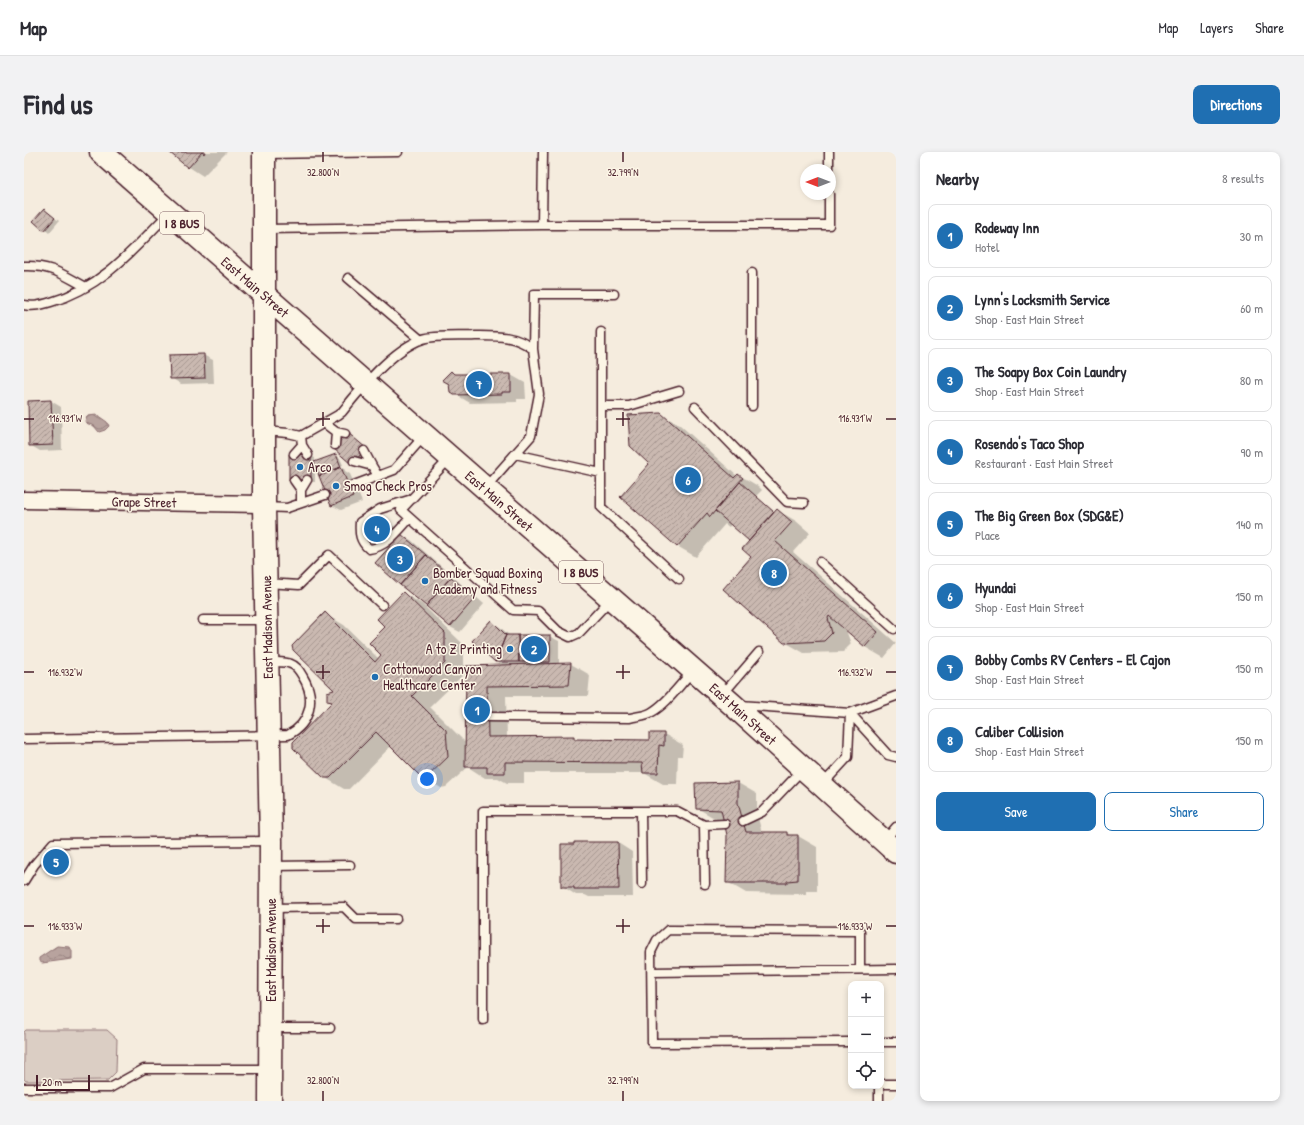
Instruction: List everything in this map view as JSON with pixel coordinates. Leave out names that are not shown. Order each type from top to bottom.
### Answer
[{"type":"main road","name":"East Madison Avenue","points":[[264,153],[264,506],[272,841],[270,1101]]},
{"type":"main road","name":"East Main Street","points":[[108,154],[170,212],[822,785],[892,840]]},
{"type":"street","name":"Grape Street","points":[[24,500],[264,506]]},
{"type":"lane","points":[[264,153],[398,152]]},
{"type":"lane","points":[[542,225],[543,152]]},
{"type":"lane","points":[[829,152],[829,164]]},
{"type":"lane","points":[[264,229],[542,225],[829,225],[829,200]]},
{"type":"lane","points":[[24,305],[33,307],[66,298],[101,279],[127,256],[170,212]]},
{"type":"lane","points":[[24,266],[36,266],[58,271],[86,287]]},
{"type":"lane","points":[[752,273],[752,406]]},
{"type":"lane","points":[[348,278],[421,340]]},
{"type":"lane","points":[[485,488],[531,436],[539,394],[533,349],[534,294],[614,294]]},
{"type":"lane","points":[[602,332],[601,507],[679,579]]},
{"type":"lane","points":[[264,431],[288,433],[301,436],[324,423],[342,412],[365,383],[406,347],[421,340],[500,336],[522,341],[533,349]]},
{"type":"lane","points":[[601,406],[629,406],[679,391]]},
{"type":"lane","points":[[694,407],[787,502],[804,503]]},
{"type":"lane","points":[[324,423],[336,432],[345,434]]},
{"type":"lane","points":[[335,445],[336,432]]},
{"type":"lane","points":[[301,436],[302,445],[308,455]]},
{"type":"lane","points":[[349,487],[394,470],[425,436]]},
{"type":"lane","points":[[294,454],[302,445]]},
{"type":"lane","points":[[364,451],[378,476]]},
{"type":"lane","points":[[515,454],[601,473]]},
{"type":"lane","points":[[450,458],[401,510],[513,610],[538,611],[563,635],[570,637],[579,633],[611,599]]},
{"type":"lane","points":[[354,461],[372,466]]},
{"type":"lane","points":[[294,480],[301,490]]},
{"type":"lane","points":[[301,503],[301,490],[307,480]]},
{"type":"lane","points":[[264,506],[287,508],[325,495]]},
{"type":"lane","points":[[410,518],[384,545],[378,548],[369,549],[362,543],[359,532],[360,522],[380,509],[412,498]]},
{"type":"lane","points":[[266,583],[298,585],[328,555],[382,605]]},
{"type":"lane","points":[[820,562],[894,629]]},
{"type":"lane","points":[[203,620],[267,620]]},
{"type":"lane","points":[[759,652],[727,700],[850,713],[896,696]]},
{"type":"lane","points":[[24,739],[288,735],[297,730],[306,719],[311,698],[309,686],[299,670],[290,664],[268,662]]},
{"type":"lane","points":[[488,717],[630,718],[651,713],[659,707],[693,671]]},
{"type":"lane","points":[[850,713],[888,755],[896,757]]},
{"type":"lane","points":[[822,785],[848,757],[850,713]]},
{"type":"lane","points":[[743,821],[762,812],[803,768]]},
{"type":"lane","points":[[483,1020],[483,811],[677,811],[704,825],[725,824]]},
{"type":"lane","points":[[641,811],[642,884]]},
{"type":"lane","points":[[704,825],[705,884]]},
{"type":"lane","points":[[24,881],[53,843],[272,841]]},
{"type":"lane","points":[[271,866],[350,866]]},
{"type":"lane","points":[[271,908],[344,907],[356,920],[396,920]]},
{"type":"lane","points":[[848,1042],[652,1043],[651,952],[657,940],[668,930],[860,931],[860,969]]},
{"type":"lane","points":[[652,972],[896,969]]},
{"type":"lane","points":[[271,1028],[330,1028]]},
{"type":"lane","points":[[884,1042],[896,1042]]},
{"type":"lane","points":[[24,1088],[110,1088],[144,1069],[271,1069]]},
{"type":"lane","points":[[884,1085],[896,1084]]},
{"type":"lane","points":[[879,1101],[880,1089]]},
{"type":"shaded area","points":[[26,1030],[107,1030],[117,1039],[116,1072],[108,1080],[26,1081],[24,1079],[24,1032]]},
{"type":"water","points":[[97,415],[107,422],[109,426],[105,430],[99,432],[94,426],[86,423],[85,421],[87,416]]},
{"type":"water","points":[[57,946],[70,947],[72,951],[72,959],[42,963],[39,961],[39,958]]},
{"type":"building","points":[[169,152],[202,152],[188,168]]},
{"type":"building","points":[[44,209],[55,218],[44,231],[33,221]]},
{"type":"building","points":[[204,354],[205,378],[170,379],[169,355]]},
{"type":"building","points":[[451,371],[454,374],[511,374],[511,392],[502,392],[502,394],[454,395],[450,392],[449,384],[442,380]]},
{"type":"building","points":[[51,400],[53,445],[29,446],[28,401]]},
{"type":"building","points":[[661,413],[734,478],[738,474],[743,478],[710,517],[707,513],[677,547],[620,497],[649,464],[630,446],[628,415]]},
{"type":"building","name":"Arco","points":[[347,432],[366,448],[352,465],[333,448]]},
{"type":"building","name":"Arco","points":[[289,454],[311,455],[311,480],[289,480]]},
{"type":"building","points":[[336,454],[341,467],[319,476],[314,462]]},
{"type":"building","name":"Smog Check Pros","points":[[341,467],[353,497],[331,506],[319,476]]},
{"type":"building","points":[[740,482],[774,512],[749,541],[715,511]]},
{"type":"building","points":[[777,509],[792,522],[775,541],[878,632],[865,647],[829,616],[828,618],[832,633],[824,641],[784,643],[723,589],[751,557],[742,549]]},
{"type":"building","points":[[377,518],[386,521],[389,530],[386,539],[377,542],[368,539],[365,530],[368,521]]},
{"type":"building","points":[[401,534],[426,555],[400,585],[375,563]]},
{"type":"building","name":"Bomber Squad Boxing Academy and Fitness","points":[[426,555],[451,577],[426,606],[400,585]]},
{"type":"building","points":[[451,577],[475,598],[450,627],[426,606]]},
{"type":"building","name":"Cottonwood Canyon Healthcare Center","points":[[403,592],[445,633],[445,663],[412,696],[446,730],[448,757],[427,777],[421,777],[376,732],[330,778],[324,778],[293,748],[293,742],[332,702],[327,701],[327,692],[334,690],[293,650],[292,646],[325,612],[375,662],[381,655],[369,643],[385,627],[377,619]]},
{"type":"building","points":[[491,620],[506,635],[495,662],[472,641]]},
{"type":"building","name":"A to Z Printing","points":[[506,635],[518,635],[519,662],[495,662]]},
{"type":"building","points":[[518,635],[550,635],[550,662],[519,662]]},
{"type":"building","points":[[571,663],[569,685],[487,686],[488,737],[574,736],[574,739],[649,740],[649,733],[664,733],[664,746],[659,745],[658,773],[643,773],[642,763],[505,762],[505,773],[487,773],[487,767],[465,767],[466,666]]},
{"type":"building","points":[[738,782],[738,803],[746,832],[787,832],[787,835],[798,835],[798,880],[787,881],[787,883],[726,883],[727,835],[721,810],[696,809],[695,783]]},
{"type":"building","points":[[574,842],[618,842],[619,889],[574,889],[574,887],[561,887],[561,844],[574,844]]},
{"type":"place","name":"Bobby Combs RV Centers - El Cajon","points":[[479,384]]},
{"type":"place","name":"Arco","points":[[300,467]]},
{"type":"place","name":"Hyundai","points":[[688,480]]},
{"type":"place","name":"Smog Check Pros","points":[[336,486]]},
{"type":"place","name":"Rosendo's Taco Shop","points":[[377,529]]},
{"type":"place","name":"The Soapy Box Coin Laundry","points":[[400,559]]},
{"type":"place","name":"Caliber Collision","points":[[774,573]]},
{"type":"place","name":"Bomber Squad Boxing Academy and Fitness","points":[[425,581]]},
{"type":"place","name":"A to Z Printing","points":[[510,649]]},
{"type":"place","name":"Lynn's Locksmith Service","points":[[534,649]]},
{"type":"place","name":"Cottonwood Canyon Healthcare Center","points":[[375,677]]},
{"type":"place","name":"Rodeway Inn","points":[[477,710]]},
{"type":"place","name":"The Big Green Box (SDG&E)","points":[[56,862]]}]
